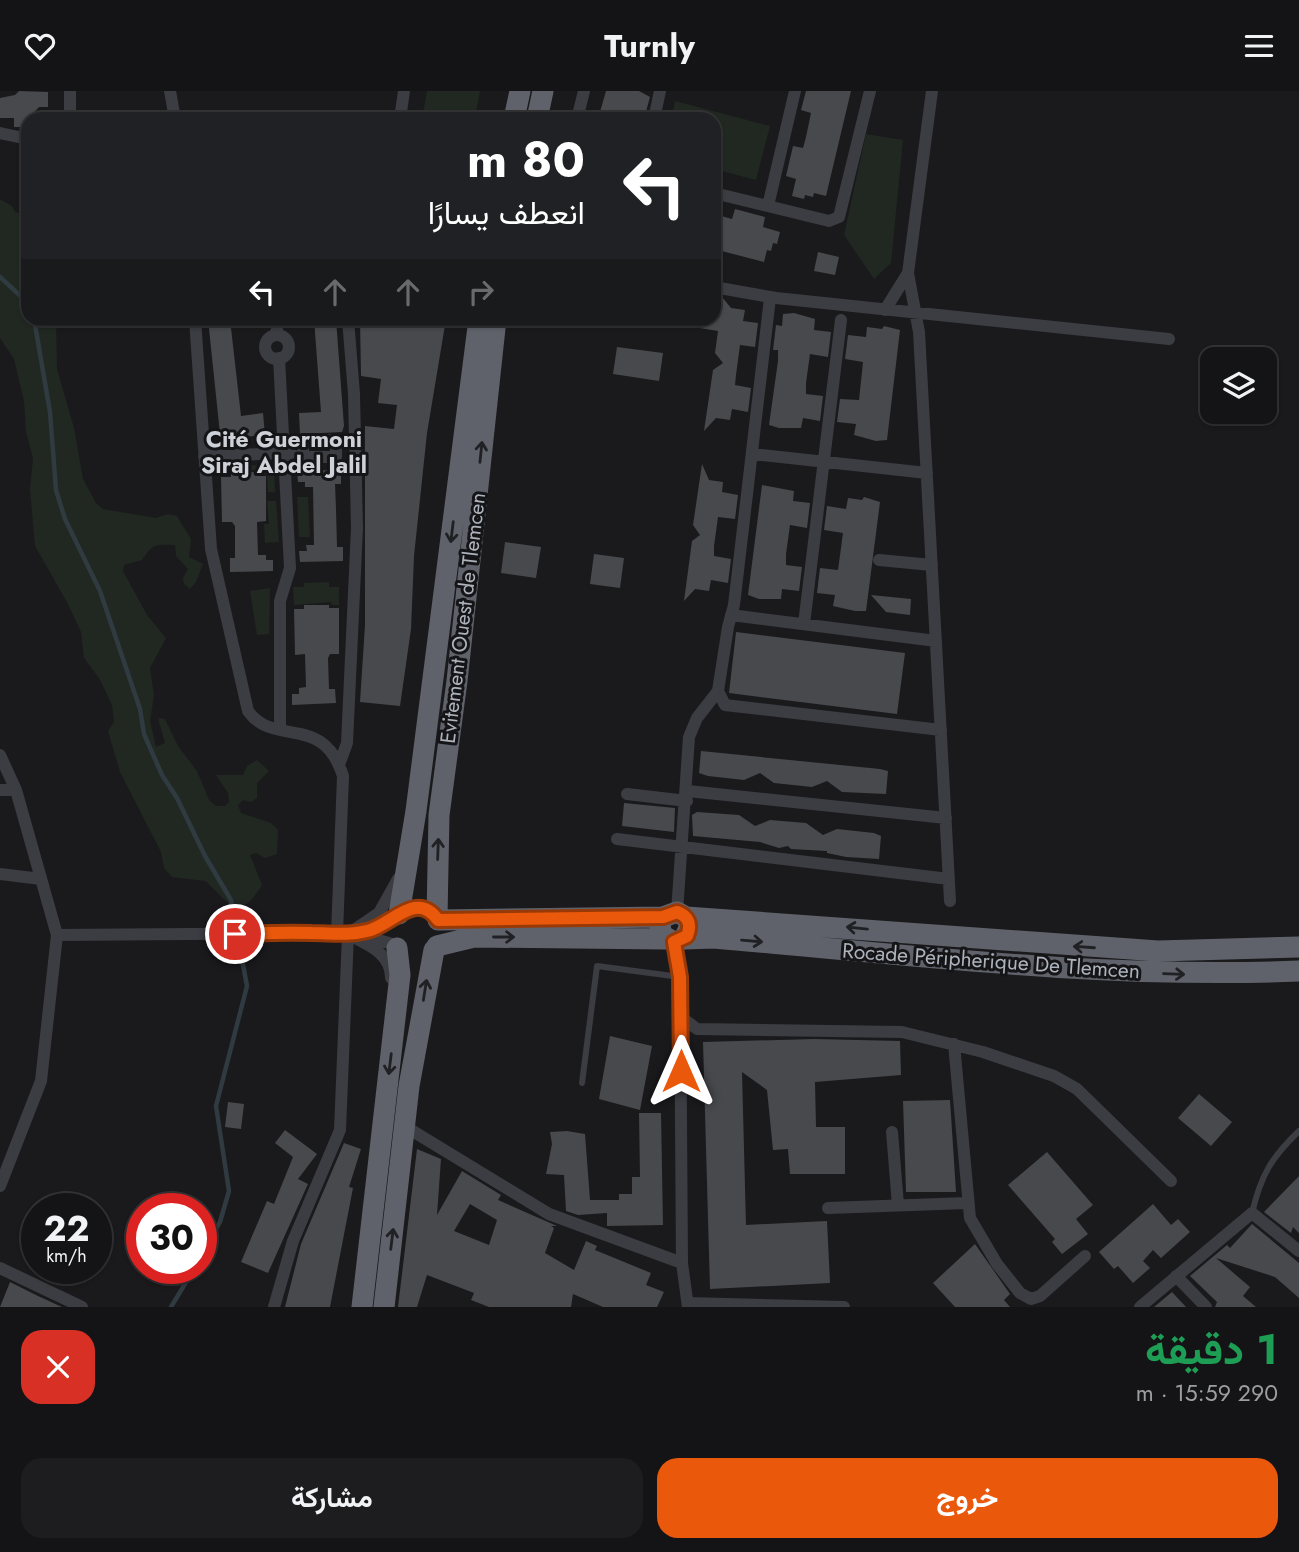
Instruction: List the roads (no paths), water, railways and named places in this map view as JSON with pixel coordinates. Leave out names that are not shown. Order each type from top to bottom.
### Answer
[{"type":"highway","points":[[516,112],[520,91]]},
{"type":"highway","points":[[538,112],[543,91]]},
{"type":"highway","name":"Evitement Ouest de Tlemcen","points":[[362,1307],[400,975],[392,930],[398,916],[422,767],[478,326]]},
{"type":"highway","name":"Evitement Ouest de Tlemcen","points":[[384,1307],[414,1060],[435,948],[441,934],[437,918],[439,815],[457,681],[495,326]]},
{"type":"highway","points":[[398,916],[416,907],[427,909],[437,918],[675,915],[1158,951],[1299,947]]},
{"type":"highway","points":[[674,940],[690,931],[675,915]]},
{"type":"highway","name":"Rocade Péripherique De Tlemcen","points":[[435,948],[474,937],[674,940],[714,938],[1126,972],[1212,975],[1299,971]]},
{"type":"highway","points":[[396,946],[412,956],[424,955],[435,948]]},
{"type":"street","points":[[70,91],[70,112]]},
{"type":"street","points":[[170,91],[174,112]]},
{"type":"street","points":[[401,112],[404,91]]},
{"type":"street","points":[[579,112],[584,91]]},
{"type":"street","points":[[656,112],[660,91]]},
{"type":"street","points":[[768,206],[795,91]]},
{"type":"street","points":[[721,195],[829,221],[839,217],[870,91]]},
{"type":"street","points":[[932,91],[908,274],[917,313],[950,901]]},
{"type":"street","points":[[0,133],[21,138]]},
{"type":"street","points":[[885,310],[908,274]]},
{"type":"street","points":[[721,288],[770,298],[1169,339]]},
{"type":"street","points":[[675,915],[687,796],[689,737],[697,718],[718,691],[731,615],[770,298]]},
{"type":"street","points":[[804,624],[841,320]]},
{"type":"street","points":[[195,326],[211,549],[248,712],[258,724],[314,738],[333,754],[343,776],[340,1130],[293,1241],[274,1307]]},
{"type":"street","points":[[276,326],[277,335],[270,338],[266,347],[269,355],[279,358],[290,568],[280,601],[280,729]]},
{"type":"street","points":[[339,765],[347,743],[357,528],[354,394],[349,326]]},
{"type":"street","points":[[204,456],[302,452]]},
{"type":"street","points":[[752,454],[927,473]]},
{"type":"street","points":[[879,560],[932,565]]},
{"type":"street","points":[[731,615],[936,641]]},
{"type":"street","points":[[718,691],[725,705]]},
{"type":"street","points":[[706,706],[725,705],[941,730]]},
{"type":"street","points":[[0,755],[16,790],[57,936],[41,1080],[2,1178]]},
{"type":"street","points":[[342,934],[379,913],[396,885],[414,776],[422,767]]},
{"type":"street","points":[[0,790],[16,790]]},
{"type":"street","points":[[627,794],[687,796],[946,818]]},
{"type":"street","points":[[617,838],[949,879]]},
{"type":"street","points":[[0,874],[41,879]]},
{"type":"street","points":[[57,936],[342,934],[376,929],[398,916]]},
{"type":"street","points":[[342,934],[396,946]]},
{"type":"street","points":[[342,934],[377,951],[389,964],[388,1009],[394,1028]]},
{"type":"street","points":[[674,940],[680,977],[682,1263],[688,1305],[844,1307]]},
{"type":"street","points":[[681,1017],[697,1029],[902,1032],[954,1044],[1054,1076],[1077,1089],[1171,1181]]},
{"type":"street","points":[[954,1044],[970,1219],[997,1264],[1020,1293],[1031,1299],[1040,1296],[1085,1256]]},
{"type":"street","points":[[406,1127],[549,1214],[682,1263]]},
{"type":"street","points":[[892,1132],[898,1205]]},
{"type":"street","points":[[828,1208],[967,1203]]},
{"type":"street","points":[[1140,1307],[1252,1213],[1299,1251]]},
{"type":"street","points":[[0,1268],[82,1307]]},
{"type":"street","points":[[1176,1276],[1206,1307]]},
{"type":"lane","points":[[582,1083],[597,966],[680,977]]},
{"type":"lane","points":[[1252,1213],[1260,1181],[1271,1161],[1299,1131]]},
{"type":"waterway","points":[[0,277],[21,296]]},
{"type":"waterway","points":[[35,326],[50,412],[56,490],[65,519],[100,591],[140,709],[144,734],[162,775],[231,900],[247,986],[216,1106],[229,1191],[217,1227]]},
{"type":"waterway","points":[[171,1307],[185,1284]]},
{"type":"district","name":"Cité Guermoni Siraj Abdel Jalil","points":[[284,452]]}]
